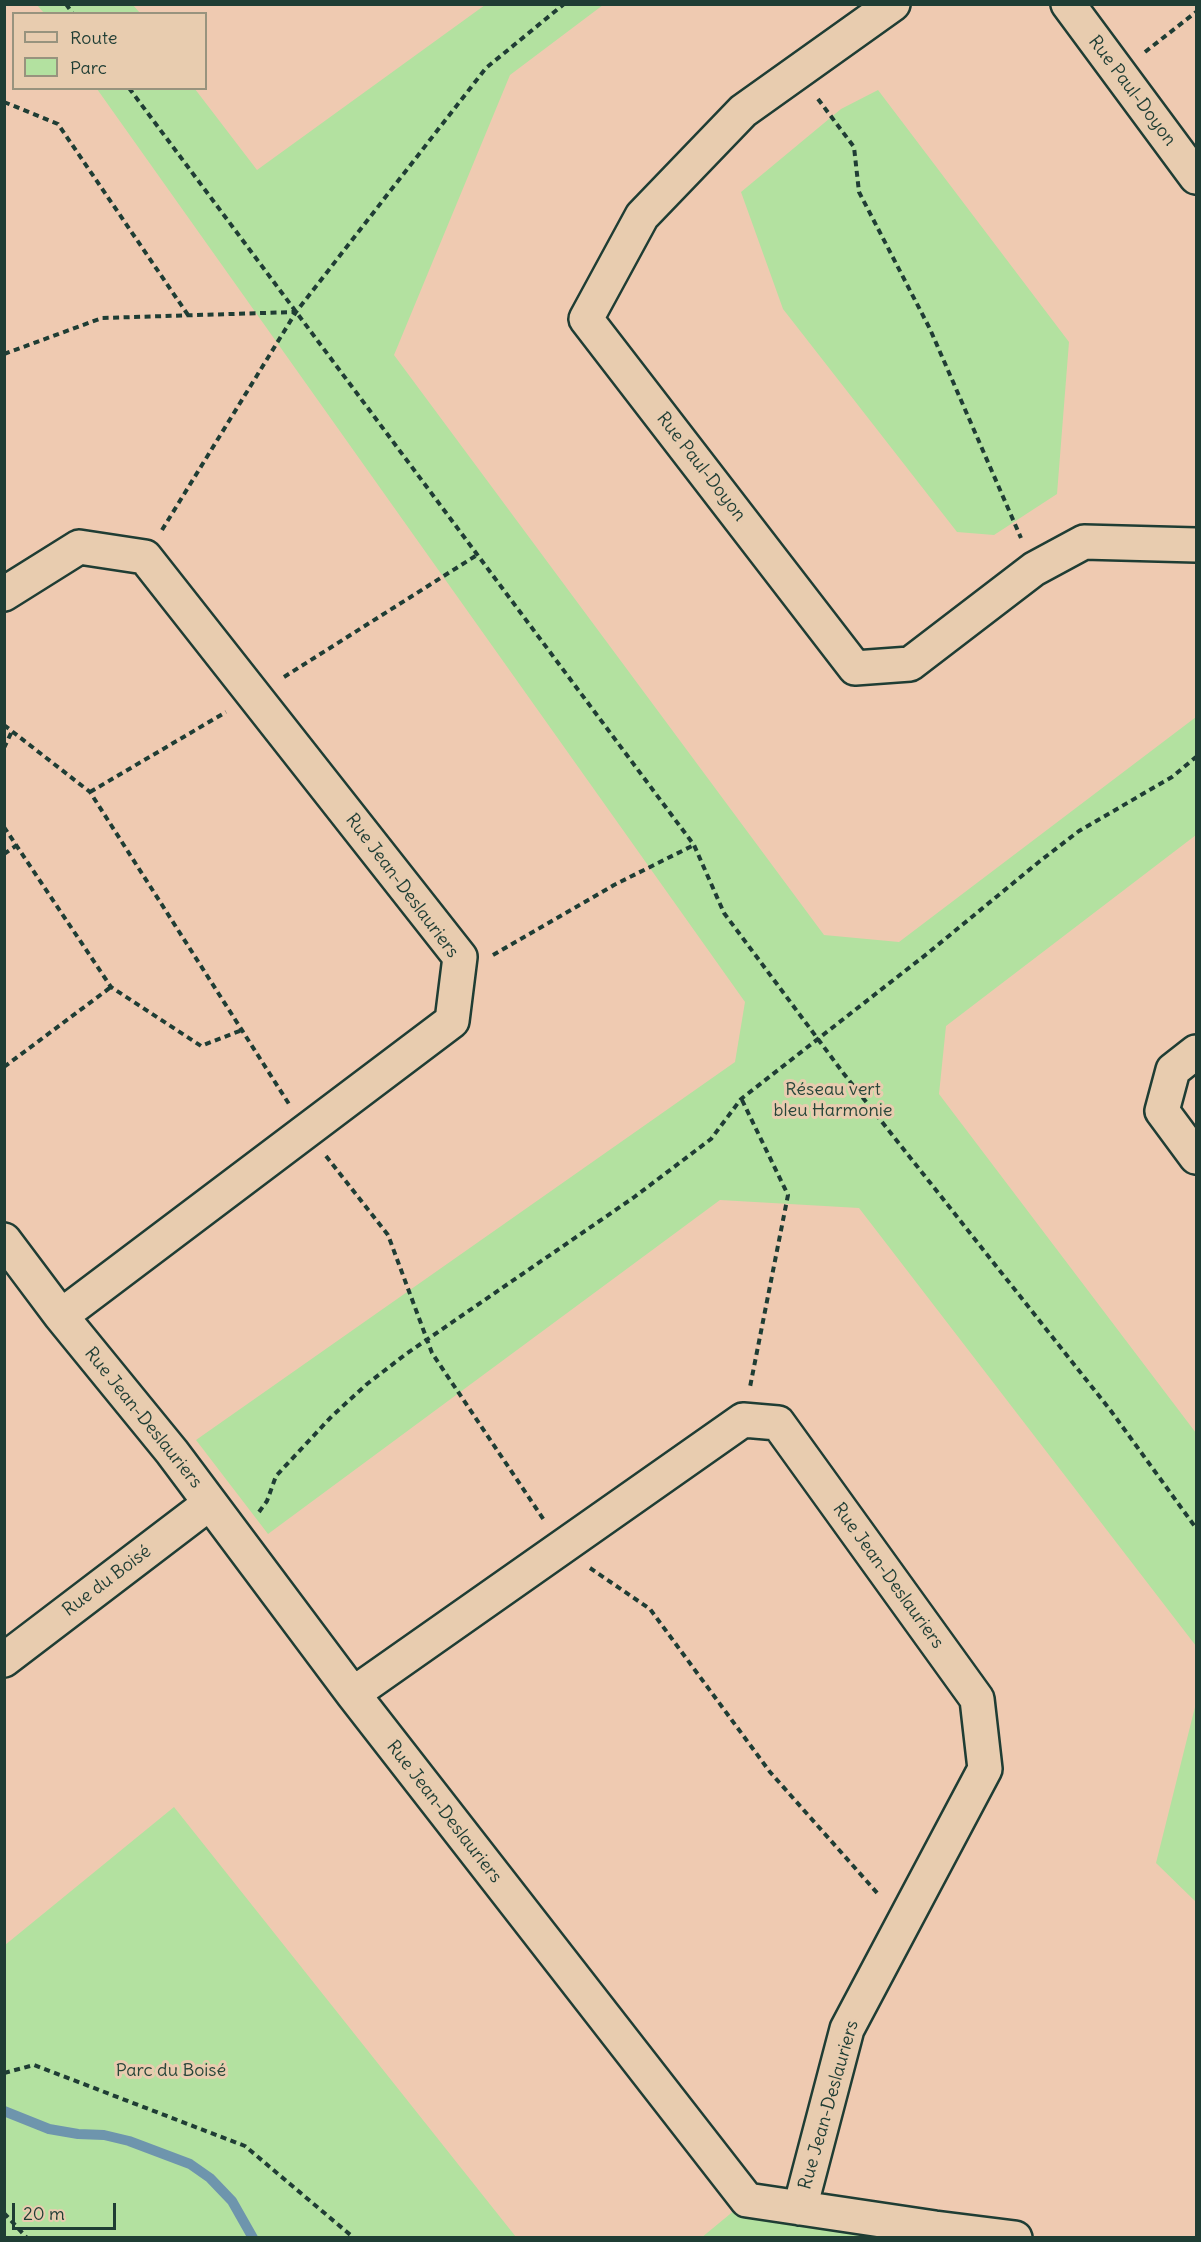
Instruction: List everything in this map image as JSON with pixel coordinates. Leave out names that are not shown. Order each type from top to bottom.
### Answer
[{"type":"street","name":"Rue Paul-Doyon","points":[[893,4],[743,111],[642,216],[586,319],[855,668],[910,664],[1034,569],[1084,542],[1197,545]]},
{"type":"street","name":"Rue Paul-Doyon","points":[[1068,4],[1197,177]]},
{"type":"street","points":[[4,594],[79,547],[146,557]]},
{"type":"street","name":"Rue Jean-Deslauriers","points":[[61,1316],[452,1021],[458,975],[460,957],[146,557]]},
{"type":"street","points":[[1197,1052],[1173,1070],[1162,1111],[1197,1157]]},
{"type":"street","name":"Rue Jean-Deslauriers","points":[[4,1240],[61,1316],[172,1452],[353,1694],[747,2200],[934,2233],[1015,2238]]},
{"type":"street","points":[[353,1694],[744,1420]]},
{"type":"street","name":"Rue Jean-Deslauriers","points":[[744,1420],[778,1423],[977,1699],[985,1769],[847,2029],[800,2208]]},
{"type":"street","name":"Rue du Boisé","points":[[4,1660],[210,1503]]},
{"type":"path","points":[[146,557],[296,312],[486,68],[564,4]]},
{"type":"path","points":[[1119,72],[1197,12]]},
{"type":"path","points":[[798,72],[854,147],[859,192],[930,329],[1034,569]]},
{"type":"path","points":[[130,90],[694,845],[724,913],[844,1074],[1111,1412],[1197,1528]]},
{"type":"path","points":[[4,102],[58,124],[188,315]]},
{"type":"path","points":[[4,354],[102,318],[296,312]]},
{"type":"path","points":[[90,792],[254,696],[477,555]]},
{"type":"path","points":[[4,725],[90,792],[307,1131],[388,1235],[432,1353],[562,1548],[650,1609],[770,1772],[903,1923]]},
{"type":"path","points":[[4,748],[12,731]]},
{"type":"path","points":[[255,1517],[267,1501],[276,1476],[332,1416],[367,1384],[633,1198],[700,1148],[711,1139],[741,1099],[1079,831],[1172,777],[1197,757]]},
{"type":"path","points":[[4,827],[111,987],[201,1046],[242,1030]]},
{"type":"path","points":[[4,854],[17,845]]},
{"type":"path","points":[[458,975],[614,885],[694,845]]},
{"type":"path","points":[[4,1067],[111,987]]},
{"type":"path","points":[[741,1099],[788,1195],[744,1420]]},
{"type":"path","points":[[4,2073],[34,2064],[245,2146],[354,2238]]},
{"type":"path","points":[[4,2213],[27,2238]]},
{"type":"green space","points":[[37,5],[133,5],[139,12],[43,12]]},
{"type":"green space","name":"Réseau vert bleu Harmonie","points":[[485,5],[603,5],[510,75],[394,355],[824,935],[899,942],[1196,717],[1196,835],[946,1026],[939,1094],[1196,1433],[1196,1646],[859,1208],[720,1200],[268,1534],[196,1440],[735,1062],[745,1002],[98,90],[196,90],[257,170]]},
{"type":"green space","points":[[878,90],[1069,342],[1057,494],[994,535],[957,532],[783,309],[741,192],[841,109]]},
{"type":"green space","points":[[1196,1703],[1196,1902],[1156,1863]]},
{"type":"green space","name":"Parc du Boisé","points":[[174,1807],[516,2237],[5,2237],[5,1945]]},
{"type":"green space","points":[[747,2200],[933,2238],[701,2238]]},
{"type":"waterway","points":[[4,2111],[49,2129],[78,2134],[104,2135],[129,2141],[190,2164],[210,2178],[232,2201],[253,2238]]}]
